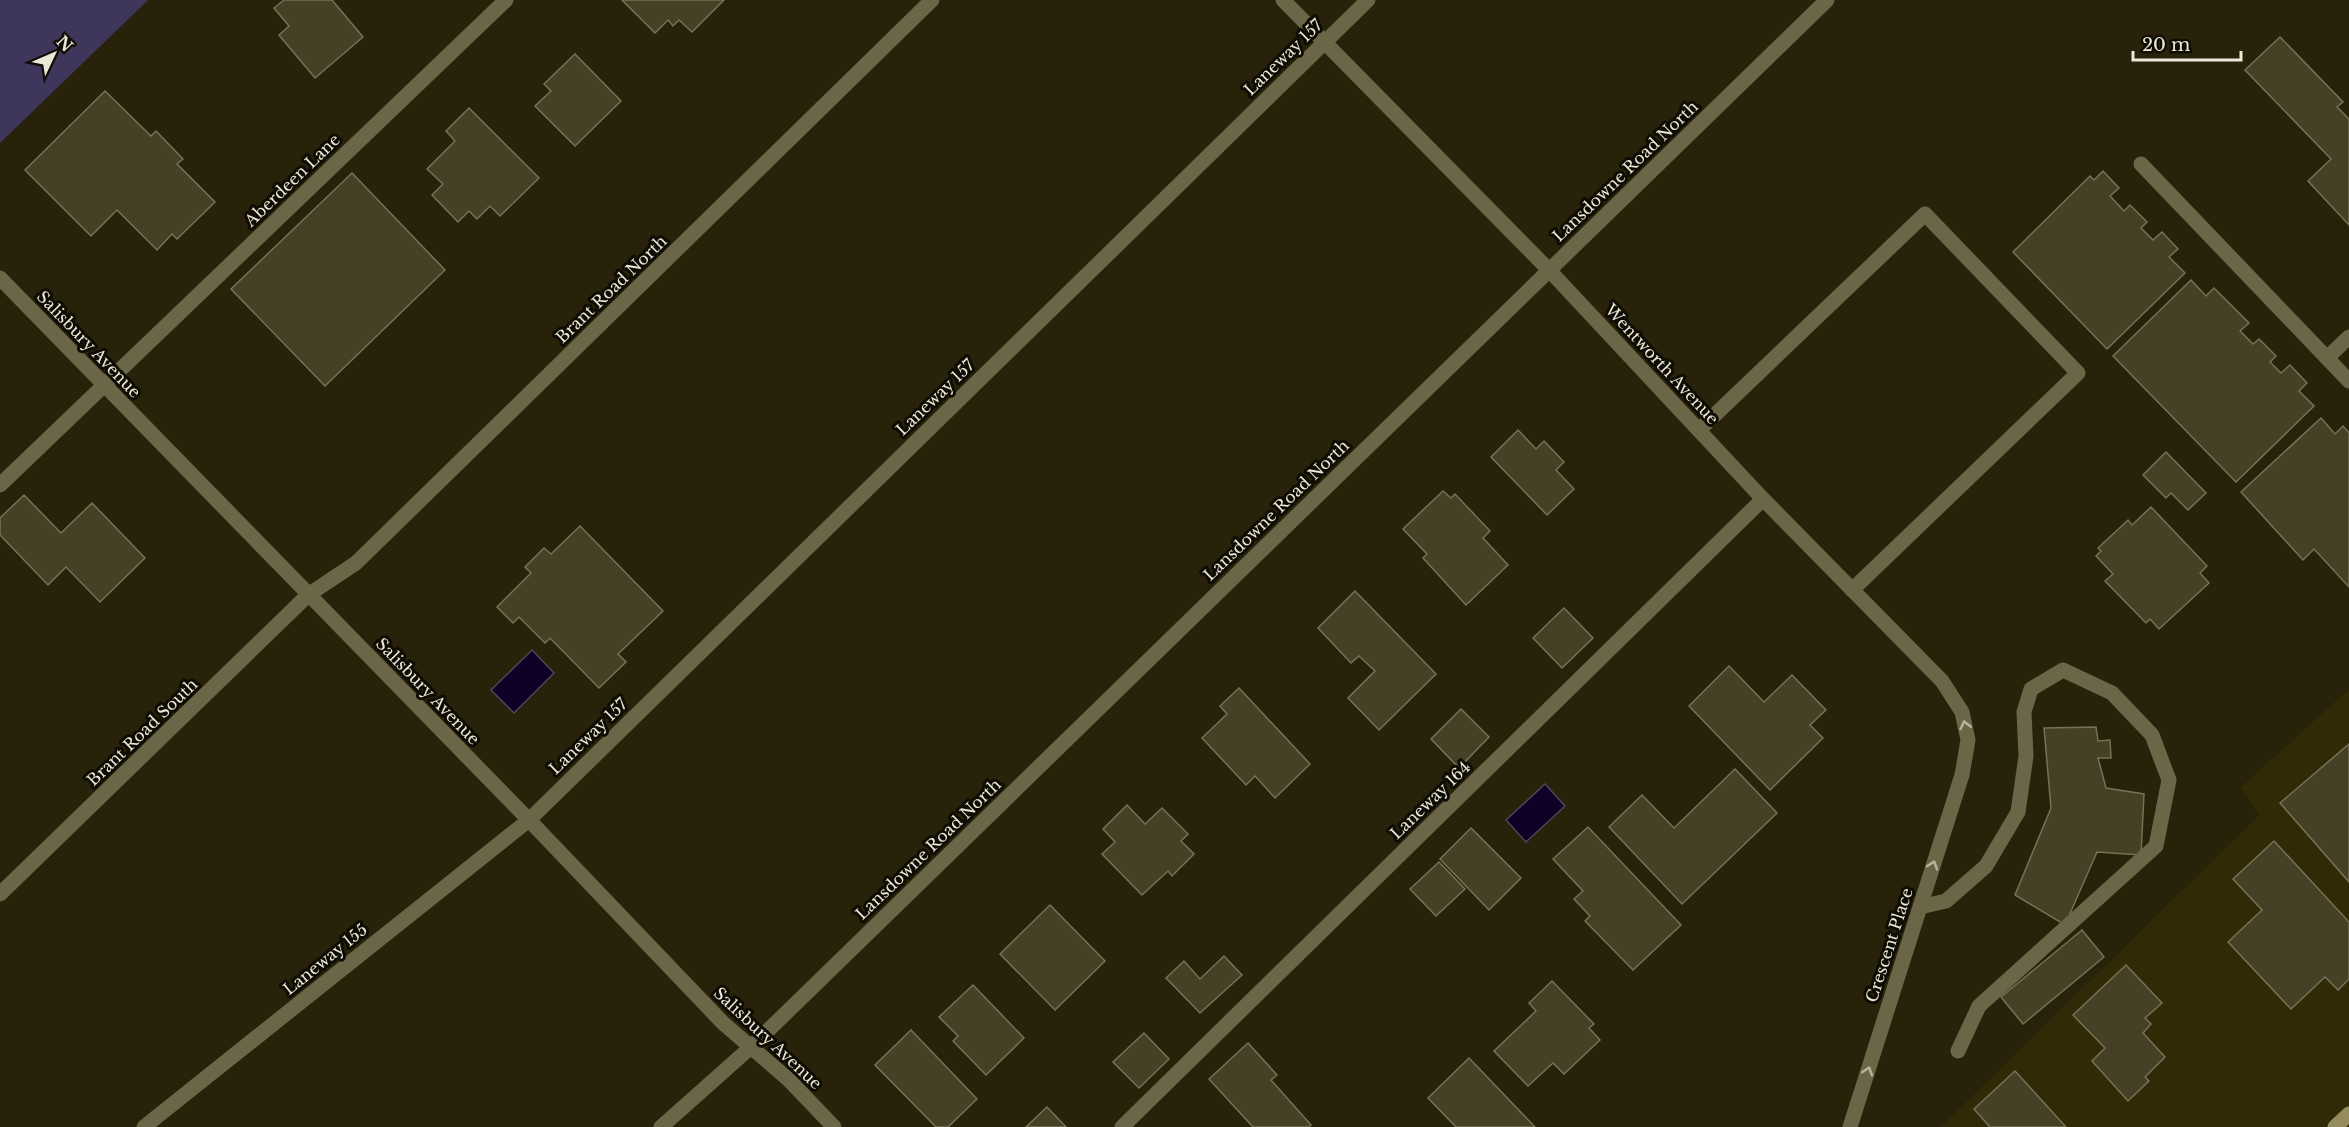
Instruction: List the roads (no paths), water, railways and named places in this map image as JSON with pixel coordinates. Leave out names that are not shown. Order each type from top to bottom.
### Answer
[{"type":"main road","points":[[2335,1127],[2349,1113]]},
{"type":"street","name":"Aberdeen Lane","points":[[0,485],[506,0]]},
{"type":"street","name":"Brant Road North","points":[[308,595],[356,563],[932,0]]},
{"type":"street","name":"Wentworth Avenue","points":[[1283,0],[1549,270],[1763,499],[1942,681],[1962,712],[1968,740],[1962,775]]},
{"type":"street","name":"Laneway 157","points":[[529,820],[1368,0]]},
{"type":"street","name":"Lansdowne Road North","points":[[661,1127],[751,1047],[1827,0]]},
{"type":"street","points":[[2141,164],[2349,381]]},
{"type":"street","points":[[1699,430],[1925,214],[2078,373],[1852,590]]},
{"type":"street","name":"Salisbury Avenue","points":[[0,278],[529,820],[723,1023],[788,1079],[834,1127]]},
{"type":"street","points":[[2327,358],[2349,337]]},
{"type":"street","name":"Laneway 164","points":[[1122,1127],[1763,499]]},
{"type":"street","name":"Brant Road South","points":[[0,894],[308,595]]},
{"type":"street","points":[[1920,907],[1946,901],[1986,866],[2018,812],[2026,756],[2024,712],[2031,689],[2063,670],[2112,693],[2152,735],[2169,780],[2156,846],[1979,1006],[1958,1051]]},
{"type":"street","name":"Crescent Place","points":[[1850,1127],[1962,775]]},
{"type":"street","name":"Laneway 155","points":[[144,1127],[529,820]]}]
